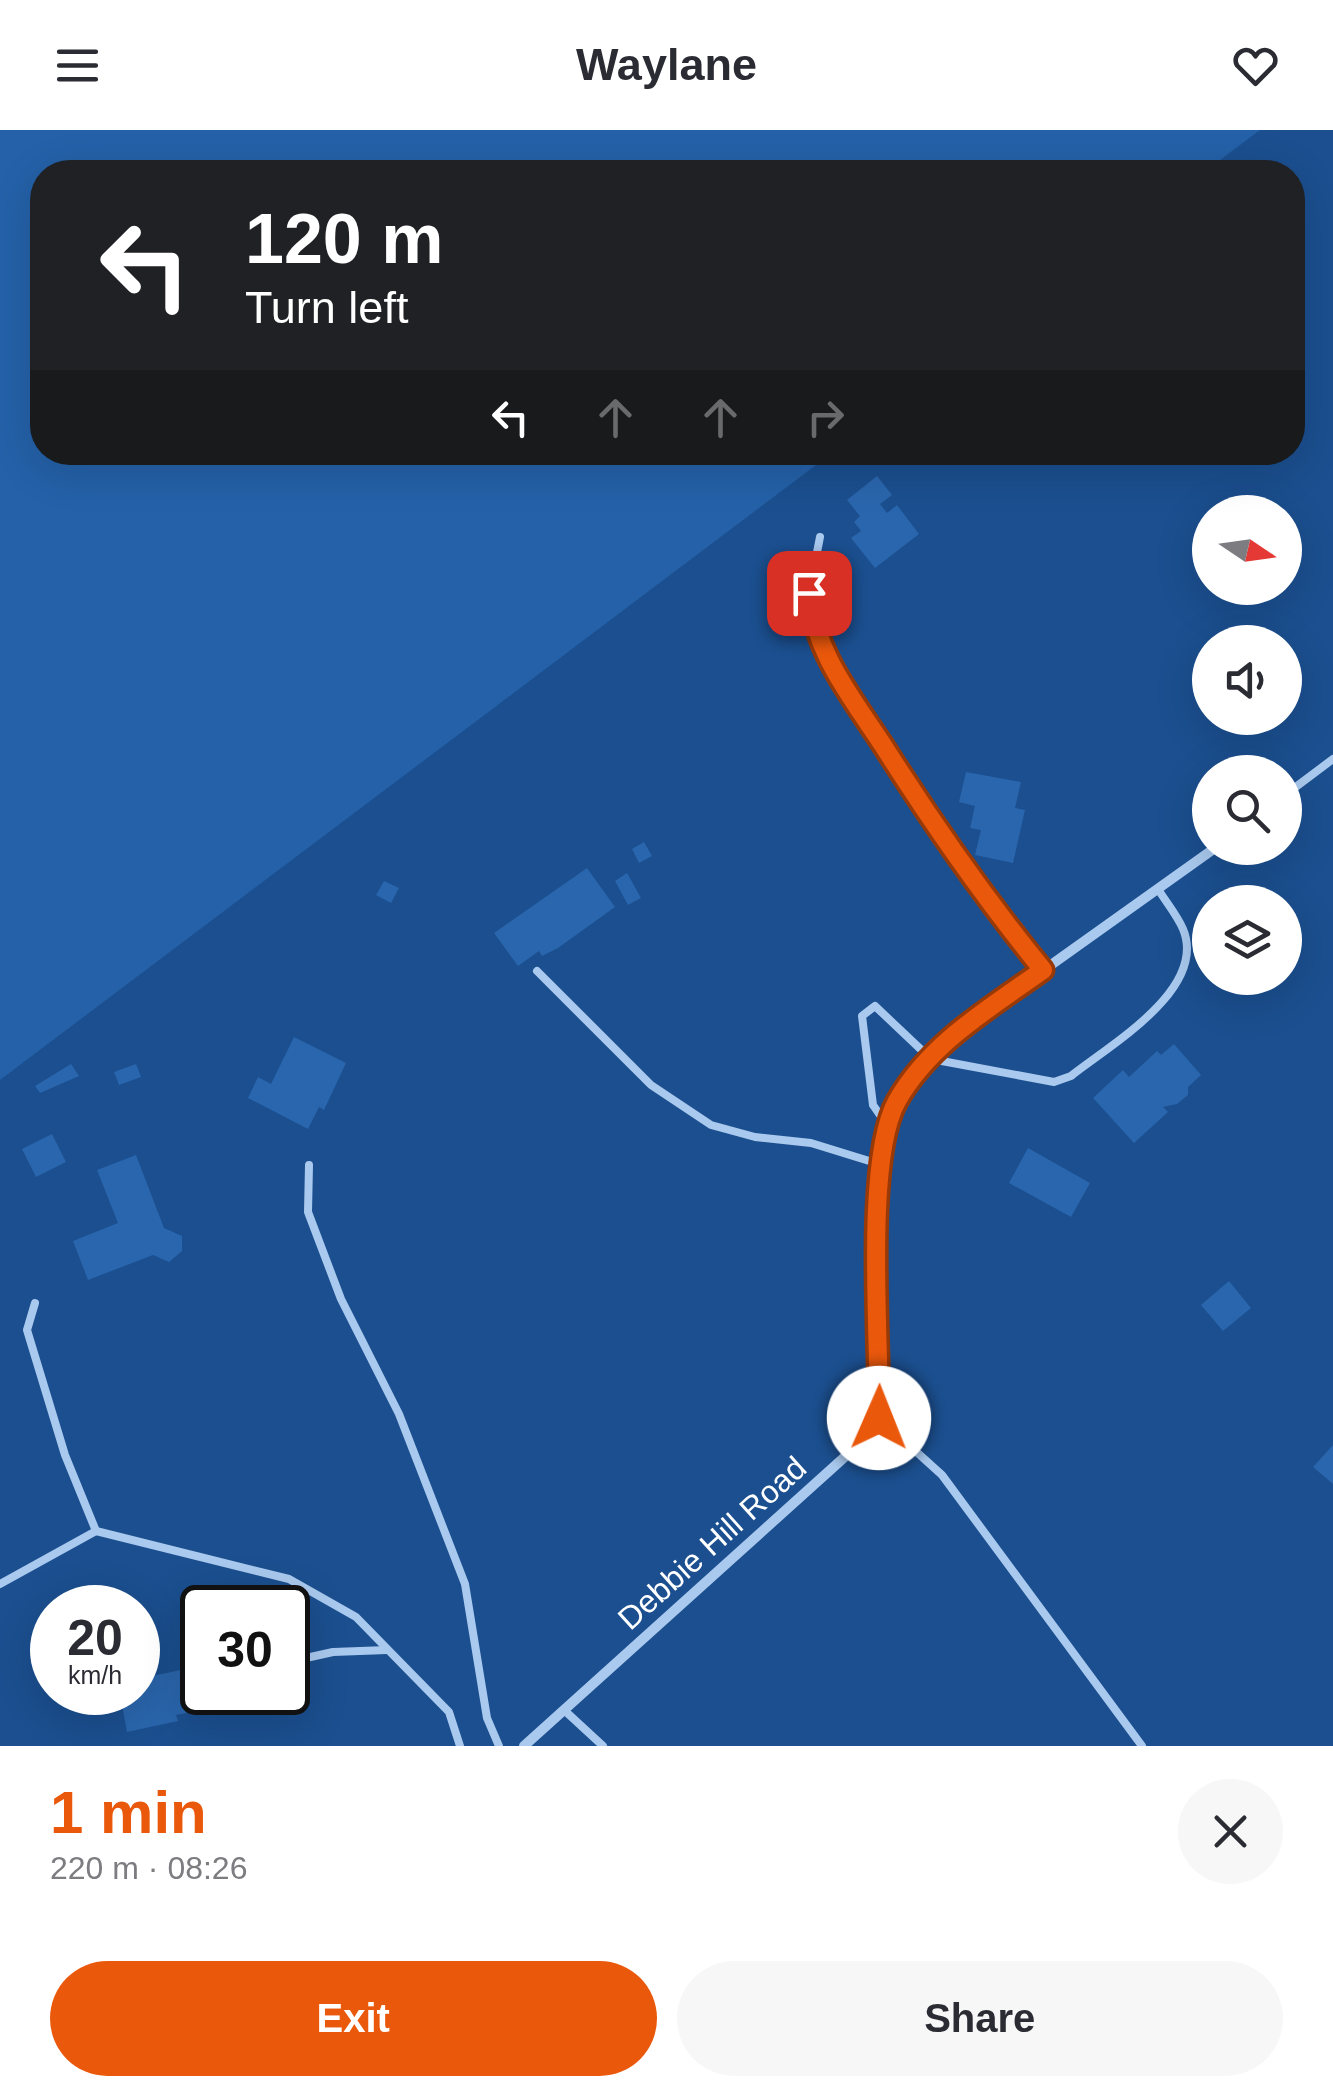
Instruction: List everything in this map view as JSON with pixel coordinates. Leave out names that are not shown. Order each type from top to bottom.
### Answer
[{"type":"street","points":[[879,1418],[878,1164],[896,1103],[947,1038],[1192,865]]},
{"type":"street","name":"Debbie Hill Road","points":[[524,1746],[848,1454],[879,1418]]},
{"type":"lane","points":[[820,537],[809,593],[812,619],[825,658],[934,828],[1043,970]]},
{"type":"lane","points":[[1302,782],[1333,759]]},
{"type":"lane","points":[[889,1128],[873,1106],[862,1016],[875,1006],[930,1060],[1054,1082],[1071,1076],[1170,997],[1180,977],[1187,950],[1184,930],[1158,889]]},
{"type":"lane","points":[[536,971],[650,1084],[711,1125],[755,1138],[812,1143],[878,1164]]},
{"type":"lane","points":[[309,1165],[308,1212],[341,1299],[399,1414],[465,1584],[487,1718],[498,1746]]},
{"type":"lane","points":[[34,1304],[27,1330],[65,1456],[96,1530]]},
{"type":"lane","points":[[879,1418],[942,1475],[1142,1746]]},
{"type":"lane","points":[[0,1584],[96,1530],[289,1580],[356,1617],[449,1712],[460,1746]]},
{"type":"lane","points":[[310,1657],[387,1650]]},
{"type":"lane","points":[[564,1710],[603,1746]]},
{"type":"shaded area","points":[[0,130],[1260,130],[1220,160],[30,160],[30,465],[816,465],[0,1080]]},
{"type":"building","points":[[877,476],[892,495],[880,504],[887,513],[897,505],[919,534],[875,568],[851,538],[861,531],[854,522],[860,516],[847,500]]},
{"type":"building","points":[[966,772],[1021,782],[1015,808],[1025,810],[1013,863],[975,855],[981,830],[970,828],[975,806],[959,802]]},
{"type":"building","points":[[644,842],[652,856],[639,863],[632,849]]},
{"type":"building","points":[[587,868],[615,907],[558,948],[542,956],[539,951],[518,966],[494,933]]},
{"type":"building","points":[[627,873],[641,898],[628,905],[615,881]]},
{"type":"building","points":[[384,881],[399,888],[391,903],[376,895]]},
{"type":"building","points":[[294,1037],[346,1063],[324,1110],[319,1107],[308,1129],[248,1098],[258,1077],[271,1084]]},
{"type":"building","points":[[1174,1044],[1201,1075],[1188,1087],[1188,1095],[1177,1104],[1163,1107],[1168,1112],[1134,1143],[1093,1098],[1123,1070],[1129,1077],[1157,1051],[1161,1055]]},
{"type":"building","points":[[71,1064],[79,1076],[40,1093],[35,1086]]},
{"type":"building","points":[[136,1064],[141,1077],[119,1085],[114,1072]]},
{"type":"building","points":[[52,1134],[66,1162],[36,1177],[22,1149]]},
{"type":"building","points":[[1028,1148],[1090,1183],[1071,1217],[1009,1183]]},
{"type":"building","points":[[136,1155],[164,1228],[182,1236],[182,1251],[169,1262],[153,1255],[88,1280],[73,1241],[118,1223],[97,1170]]},
{"type":"building","points":[[1229,1281],[1251,1308],[1223,1331],[1201,1305]]},
{"type":"building","points":[[1333,1445],[1333,1484],[1313,1467]]},
{"type":"building","points":[[180,1670],[178,1721],[127,1732],[124,1715],[160,1715],[160,1674]]},
{"type":"route","points":[[809,593],[812,619],[825,658],[934,828],[1043,970],[947,1038],[896,1103],[878,1164],[879,1418]]}]
